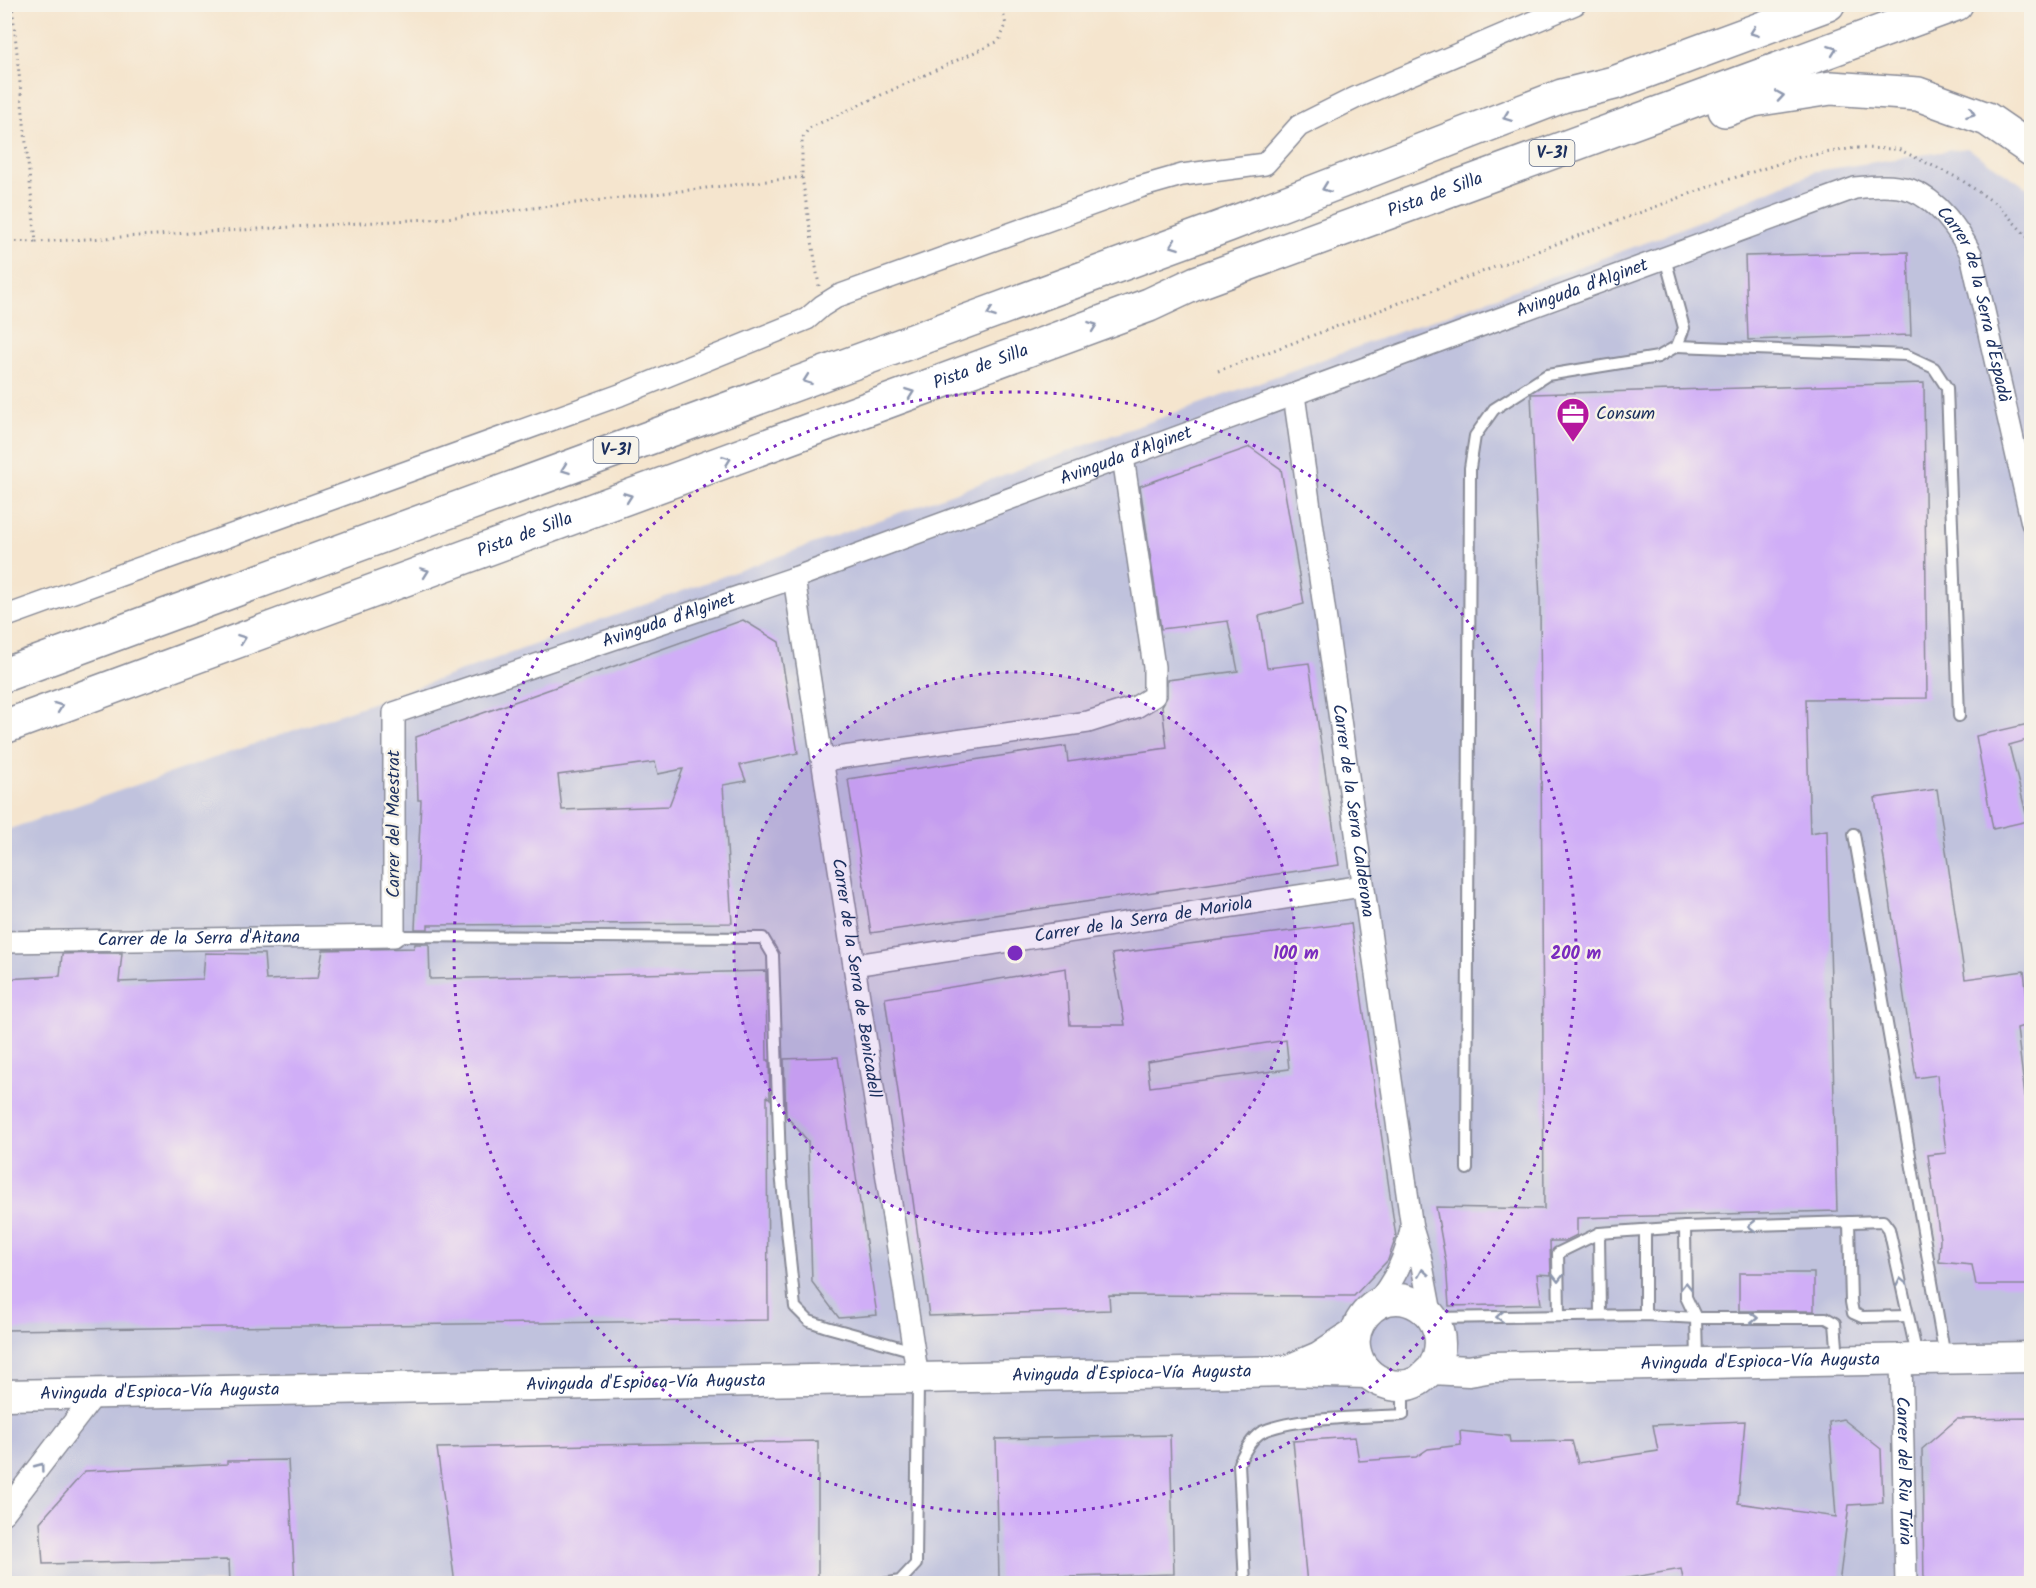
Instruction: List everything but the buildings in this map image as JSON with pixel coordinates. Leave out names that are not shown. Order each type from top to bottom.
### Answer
[{"type":"highway","points":[[1562,96],[1610,64],[1765,4]]},
{"type":"highway","name":"V-31","points":[[4,675],[1217,230],[1562,96],[1614,84],[1828,4]]},
{"type":"highway","name":"Pista de Silla","points":[[4,727],[1149,305],[1196,283],[1956,4]]},
{"type":"highway","points":[[1149,305],[1203,302],[1753,100],[1831,88],[1918,94],[1987,119],[2031,150]]},
{"type":"street","points":[[4,617],[620,395],[807,319],[838,296],[1140,187],[1182,175],[1265,164],[1299,126],[1355,98],[1575,4]]},
{"type":"street","name":"Carrer de la Serra d'Espadà","points":[[1855,188],[1877,186],[1911,190],[1922,196],[1945,216],[1965,241],[1971,254],[2027,480],[2031,523]]},
{"type":"street","name":"Avinguda d'Alginet","points":[[394,713],[794,578],[1855,188]]},
{"type":"street","name":"Carrer de la Serra Calderona","points":[[1294,394],[1412,1228],[1436,1324]]},
{"type":"street","points":[[823,760],[1088,722],[1136,707],[1154,696],[1154,667],[1123,457]]},
{"type":"street","name":"Carrer de la Serra de Benicadell","points":[[794,578],[916,1364]]},
{"type":"street","name":"Carrer del Maestrat","points":[[394,713],[394,936]]},
{"type":"street","name":"Carrer de la Serra de Mariola","points":[[855,965],[1362,886]]},
{"type":"street","name":"Carrer de la Serra d'Aitana","points":[[4,942],[394,936]]},
{"type":"street","name":"Carrer de la Serra Calderona","points":[[1374,1306],[1387,1290],[1406,1254],[1412,1228]]},
{"type":"street","points":[[1286,1371],[1319,1357],[1354,1334],[1364,1315],[1374,1306],[1386,1300],[1399,1299],[1413,1301],[1424,1308],[1436,1324],[1492,1367]]},
{"type":"street","points":[[1354,1334],[1356,1354],[1363,1368],[1374,1378],[1388,1384],[1403,1385],[1417,1381],[1432,1369],[1437,1360],[1441,1345],[1436,1324]]},
{"type":"street","name":"Avinguda d'Espioca-Vía Augusta","points":[[1432,1369],[1469,1371],[1492,1367],[2031,1357]]},
{"type":"street","name":"Carrer del Riu Túria","points":[[1906,1584],[1921,1359]]},
{"type":"street","name":"Avinguda d'Espioca-Vía Augusta","points":[[4,1395],[916,1364],[1368,1373]]},
{"type":"street","points":[[4,1514],[96,1393]]},
{"type":"lane","points":[[1665,258],[1684,328],[1677,346]]},
{"type":"lane","points":[[1467,1169],[1470,468],[1475,436],[1494,409],[1547,375],[1658,357],[1677,346],[1906,355],[1934,368],[1947,388],[1959,716]]},
{"type":"lane","points":[[1854,834],[1921,1359]]},
{"type":"lane","points":[[394,936],[763,938],[773,955],[780,1163],[795,1307],[809,1321],[916,1364],[916,1564],[900,1581],[884,1584]]},
{"type":"lane","points":[[1559,1315],[1558,1252],[1599,1233],[1685,1227],[1883,1221],[1889,1229],[1908,1316],[1921,1359]]},
{"type":"lane","points":[[1849,1222],[1853,1313],[1862,1317],[1908,1316]]},
{"type":"lane","points":[[1685,1227],[1686,1297],[1695,1318],[1697,1364]]},
{"type":"lane","points":[[1644,1230],[1645,1315]]},
{"type":"lane","points":[[1599,1233],[1600,1315]]},
{"type":"lane","points":[[1436,1324],[1559,1315],[1826,1318],[1835,1323],[1839,1361]]},
{"type":"lane","points":[[1245,1584],[1239,1463],[1246,1447],[1260,1434],[1289,1423],[1403,1415],[1403,1385]]},
{"type":"path","points":[[12,4],[36,242]]},
{"type":"path","points":[[822,306],[802,177],[802,139],[809,128],[999,41],[1006,26],[1001,4]]},
{"type":"path","points":[[1218,371],[1724,181],[1800,157],[1855,148],[1898,149],[1960,179],[1999,206],[2031,242]]},
{"type":"path","points":[[4,241],[36,242],[446,218],[802,177]]},
{"type":"shaded area","points":[[1967,148],[2032,191],[2031,1583],[5,1583],[4,831],[395,695],[1661,237],[1816,171]]},
{"type":"place","name":"Consum","points":[[1573,443]]}]
